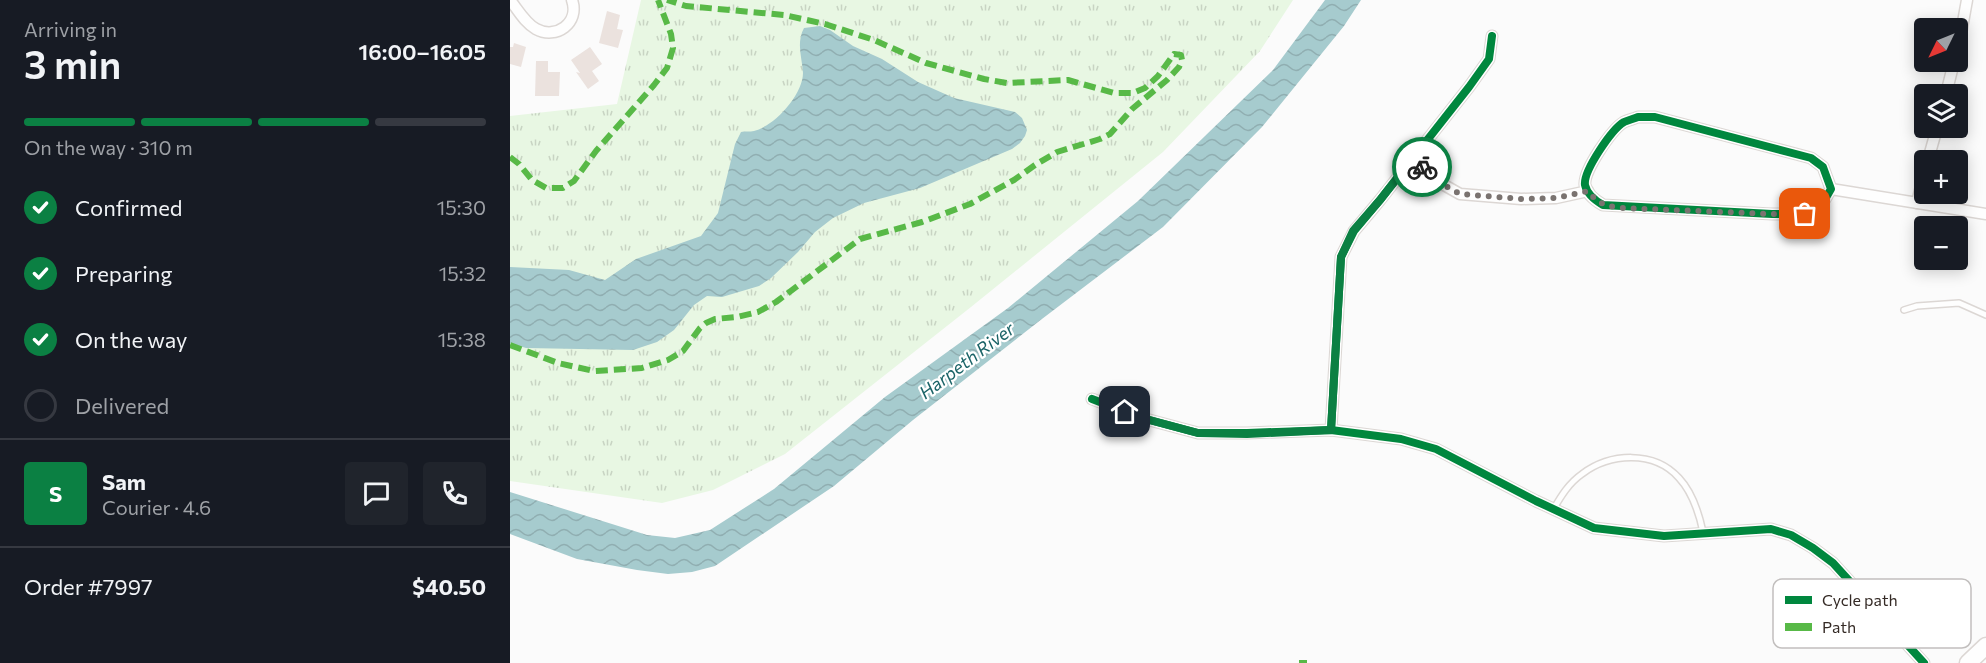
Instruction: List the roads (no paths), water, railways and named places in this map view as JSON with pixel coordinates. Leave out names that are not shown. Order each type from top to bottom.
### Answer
[{"type":"main road","points":[[1968,663],[1986,646]]},
{"type":"street","points":[[510,0],[529,24],[537,30],[548,32],[557,32],[568,26],[574,17],[572,0]]},
{"type":"street","points":[[1964,18],[1967,0]]},
{"type":"street","points":[[1331,430],[1341,257],[1353,231],[1380,200],[1489,59],[1492,36]]},
{"type":"street","points":[[1638,117],[1654,117],[1811,158],[1823,167],[1831,189],[1824,201],[1805,214],[1772,214],[1603,206],[1588,191],[1585,183],[1588,170],[1611,134],[1623,122],[1638,117]]},
{"type":"street","points":[[1412,159],[1444,185],[1460,194],[1521,199],[1556,198],[1588,191]]},
{"type":"street","points":[[1831,189],[1914,203]]},
{"type":"street","points":[[1923,204],[1986,214]]},
{"type":"street","points":[[1092,399],[1142,418],[1198,433],[1247,434],[1331,430],[1401,439],[1436,449],[1553,510],[1594,528],[1664,536],[1772,529],[1791,535],[1813,548],[1833,563],[1848,579]]},
{"type":"street","points":[[1910,648],[1924,663]]},
{"type":"lane","points":[[1904,310],[1917,306],[1959,303],[1986,315]]},
{"type":"lane","points":[[1553,510],[1561,495],[1581,474],[1596,465],[1635,456],[1658,462],[1678,476],[1689,491],[1699,513],[1703,532]]},
{"type":"water","name":"Harpeth River","points":[[1325,0],[1361,0],[1344,26],[1262,127],[1163,227],[913,420],[834,486],[715,566],[692,572],[668,574],[637,570],[577,559],[510,534],[510,492],[647,535],[675,538],[710,530],[774,489],[885,397],[1008,308],[1138,201],[1273,70]]},
{"type":"water","points":[[820,26],[853,46],[882,59],[918,82],[954,98],[1015,112],[1022,118],[1027,130],[1025,136],[1012,149],[920,188],[864,203],[833,218],[815,232],[771,278],[759,286],[722,297],[707,296],[694,305],[674,330],[657,342],[633,350],[526,348],[510,343],[510,267],[569,270],[605,280],[636,259],[701,236],[718,213],[735,144],[741,132],[754,131],[771,123],[793,99],[802,81],[800,45],[804,28]]}]
